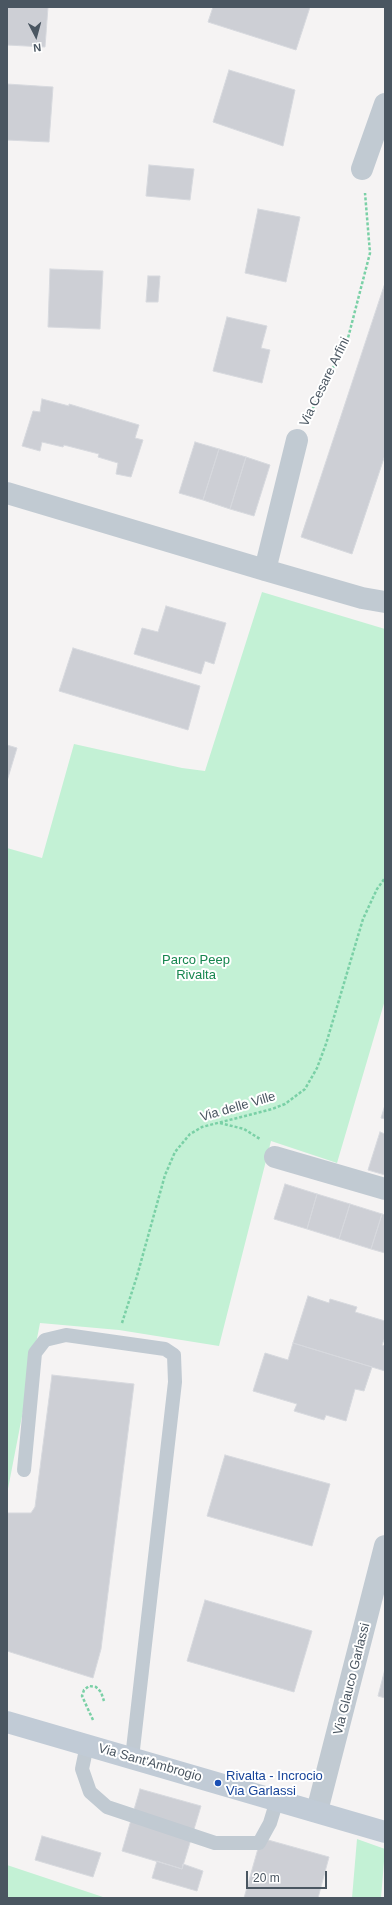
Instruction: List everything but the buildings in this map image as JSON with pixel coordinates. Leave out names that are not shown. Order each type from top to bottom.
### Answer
[{"type":"main road","name":"Via Sant'Ambrogio","points":[[7,1722],[385,1832]]},
{"type":"street","points":[[362,169],[385,104]]},
{"type":"street","name":"Via Cesare Arfini","points":[[265,570],[297,440]]},
{"type":"street","points":[[7,493],[362,598],[385,602]]},
{"type":"street","points":[[275,1157],[385,1189]]},
{"type":"street","name":"Via Glauco Garlassi","points":[[317,1811],[385,1546]]},
{"type":"lane","points":[[24,1470],[35,1353],[45,1340],[66,1334],[165,1349],[174,1355],[175,1382],[132,1758]]},
{"type":"lane","points":[[87,1745],[82,1769],[90,1792],[107,1807],[215,1842],[259,1843],[270,1823],[277,1800]]},
{"type":"path","name":"Via Cesare Arfini","points":[[297,440],[348,338],[370,253],[362,169]]},
{"type":"path","name":"Via delle Ville","points":[[119,1330],[137,1276],[168,1165],[178,1147],[190,1134],[202,1127],[278,1107],[296,1098],[305,1090],[317,1068],[326,1044],[363,919],[385,878]]},
{"type":"path","points":[[218,1122],[244,1129],[273,1150],[275,1157]]},
{"type":"path","points":[[93,1720],[83,1699],[82,1693],[89,1686],[96,1687],[101,1692],[104,1701]]},
{"type":"green space","name":"Parco Peep Rivalta","points":[[262,592],[385,629],[385,1000],[337,1163],[271,1141],[219,1346],[119,1330],[40,1323],[7,1494],[7,848],[42,858],[74,744],[182,768],[205,771]]},
{"type":"green space","points":[[357,1839],[385,1849],[381,1898],[352,1898]]},
{"type":"green space","points":[[7,1865],[106,1898],[8,1898]]},
{"type":"place","name":"Rivalta - Incrocio Via Garlassi","points":[[218,1783]]}]
